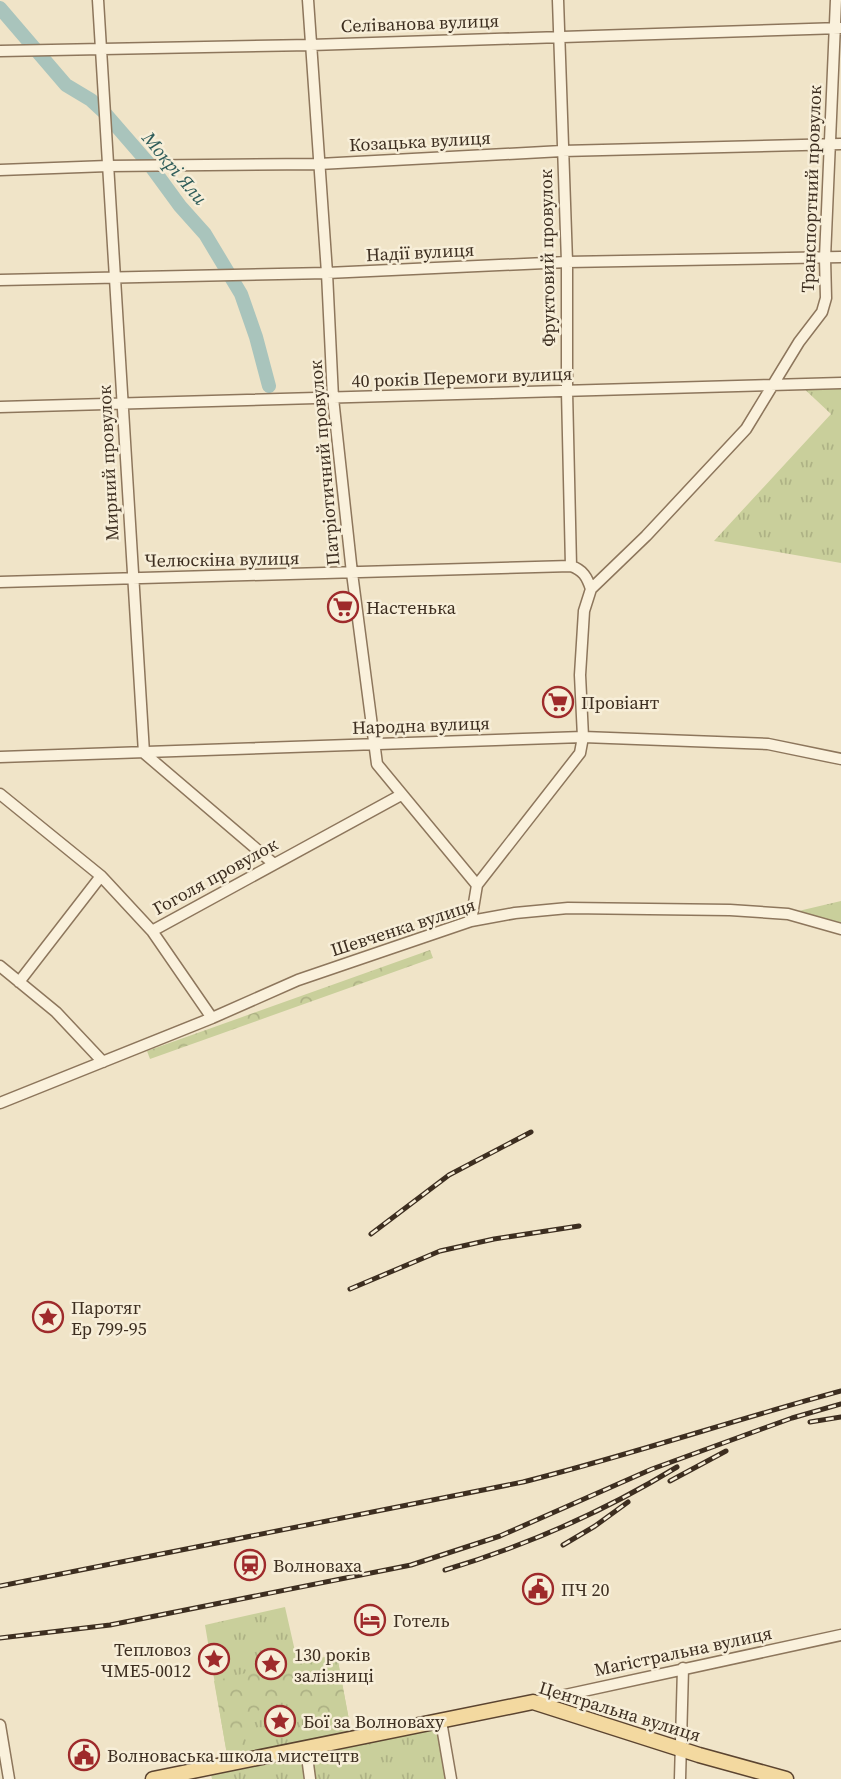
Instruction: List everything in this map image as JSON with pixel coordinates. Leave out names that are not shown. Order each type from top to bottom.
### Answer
[{"type":"main road","name":"Центральна вулиця","points":[[153,1779],[211,1773],[306,1749],[533,1702],[786,1779]]},
{"type":"street","name":"Мирний провулок","points":[[98,0],[144,753]]},
{"type":"street","name":"Патріотичний провулок","points":[[308,0],[333,398],[377,764],[477,885]]},
{"type":"street","name":"Фруктовий провулок","points":[[558,0],[567,262],[566,391],[571,566]]},
{"type":"street","name":"Транспортний провулок","points":[[591,589],[646,536],[746,429],[799,342],[822,312],[826,298],[825,258],[836,144],[836,0]]},
{"type":"street","name":"Селіванова вулиця","points":[[0,51],[311,45],[838,28]]},
{"type":"street","name":"Козацька вулиця","points":[[0,170],[319,164],[562,151],[836,144]]},
{"type":"street","name":"Надії вулиця","points":[[0,280],[327,273],[567,262],[841,257]]},
{"type":"street","name":"40 років Перемоги вулиця","points":[[0,407],[841,383]]},
{"type":"street","points":[[471,920],[477,885],[580,753],[583,737],[580,675],[584,611],[591,589],[587,577],[571,566]]},
{"type":"street","name":"Челюскіна вулиця","points":[[0,582],[571,566]]},
{"type":"street","name":"Народна вулиця","points":[[0,757],[583,737],[768,744],[841,759]]},
{"type":"street","points":[[144,753],[274,864]]},
{"type":"street","name":"Гоголя провулок","points":[[0,794],[101,876],[152,931],[401,795]]},
{"type":"street","points":[[19,982],[101,876]]},
{"type":"street","name":"Шевченка вулиця","points":[[1,1101],[212,1018],[298,980],[471,920],[568,908],[718,909],[788,914],[841,929]]},
{"type":"street","points":[[152,931],[212,1018]]},
{"type":"street","points":[[0,966],[56,1012],[103,1062]]},
{"type":"street","name":"Магістральна вулиця","points":[[533,1702],[841,1635]]},
{"type":"street","points":[[680,1779],[683,1668]]},
{"type":"street","points":[[441,1721],[451,1779]]},
{"type":"street","points":[[0,1725],[9,1779]]},
{"type":"street","points":[[306,1749],[310,1779]]},
{"type":"green space","points":[[841,383],[841,563],[714,541],[831,414],[799,384]]},
{"type":"green space","points":[[841,901],[841,928],[790,913]]},
{"type":"green space","points":[[430,950],[433,958],[150,1059],[147,1051]]},
{"type":"green space","points":[[285,1607],[297,1660],[337,1656],[352,1736],[228,1761],[205,1625]]},
{"type":"green space","points":[[337,1656],[352,1736],[330,1740],[323,1722],[311,1707],[300,1700],[288,1698],[276,1700],[257,1712],[249,1722],[241,1745],[226,1748],[214,1681],[254,1671],[272,1678],[281,1665]]},
{"type":"green space","points":[[441,1724],[451,1779],[212,1779],[210,1771]]},
{"type":"waterway","name":"Мокрі Яли","points":[[0,8],[66,85],[91,100],[104,112],[205,234],[241,294],[269,386]]},
{"type":"railway","points":[[371,1234],[449,1175],[531,1132]]},
{"type":"railway","points":[[350,1289],[440,1251],[494,1239],[579,1226]]},
{"type":"railway","points":[[0,1586],[523,1482],[841,1391]]},
{"type":"railway","points":[[0,1638],[110,1625],[411,1565],[500,1536],[652,1469],[792,1418],[841,1404]]},
{"type":"railway","points":[[810,1422],[841,1417]]},
{"type":"railway","points":[[670,1481],[726,1451]]},
{"type":"railway","points":[[445,1570],[564,1526],[677,1467]]},
{"type":"railway","points":[[563,1545],[628,1502]]},
{"type":"place","name":"Настенька","points":[[343,607]]},
{"type":"place","name":"Провіант","points":[[558,702]]},
{"type":"place","name":"Паротяг Ер 799-95","points":[[48,1317]]},
{"type":"place","name":"Волноваха","points":[[250,1565]]},
{"type":"place","name":"ПЧ 20","points":[[538,1589]]},
{"type":"place","name":"Готель","points":[[370,1620]]},
{"type":"place","name":"Тепловоз ЧМЕ5-0012","points":[[214,1659]]},
{"type":"place","name":"130 років залізниці","points":[[271,1664]]},
{"type":"place","name":"Бої за Волноваху","points":[[280,1721]]},
{"type":"place","name":"Волноваська школа мистецтв","points":[[84,1755]]}]
